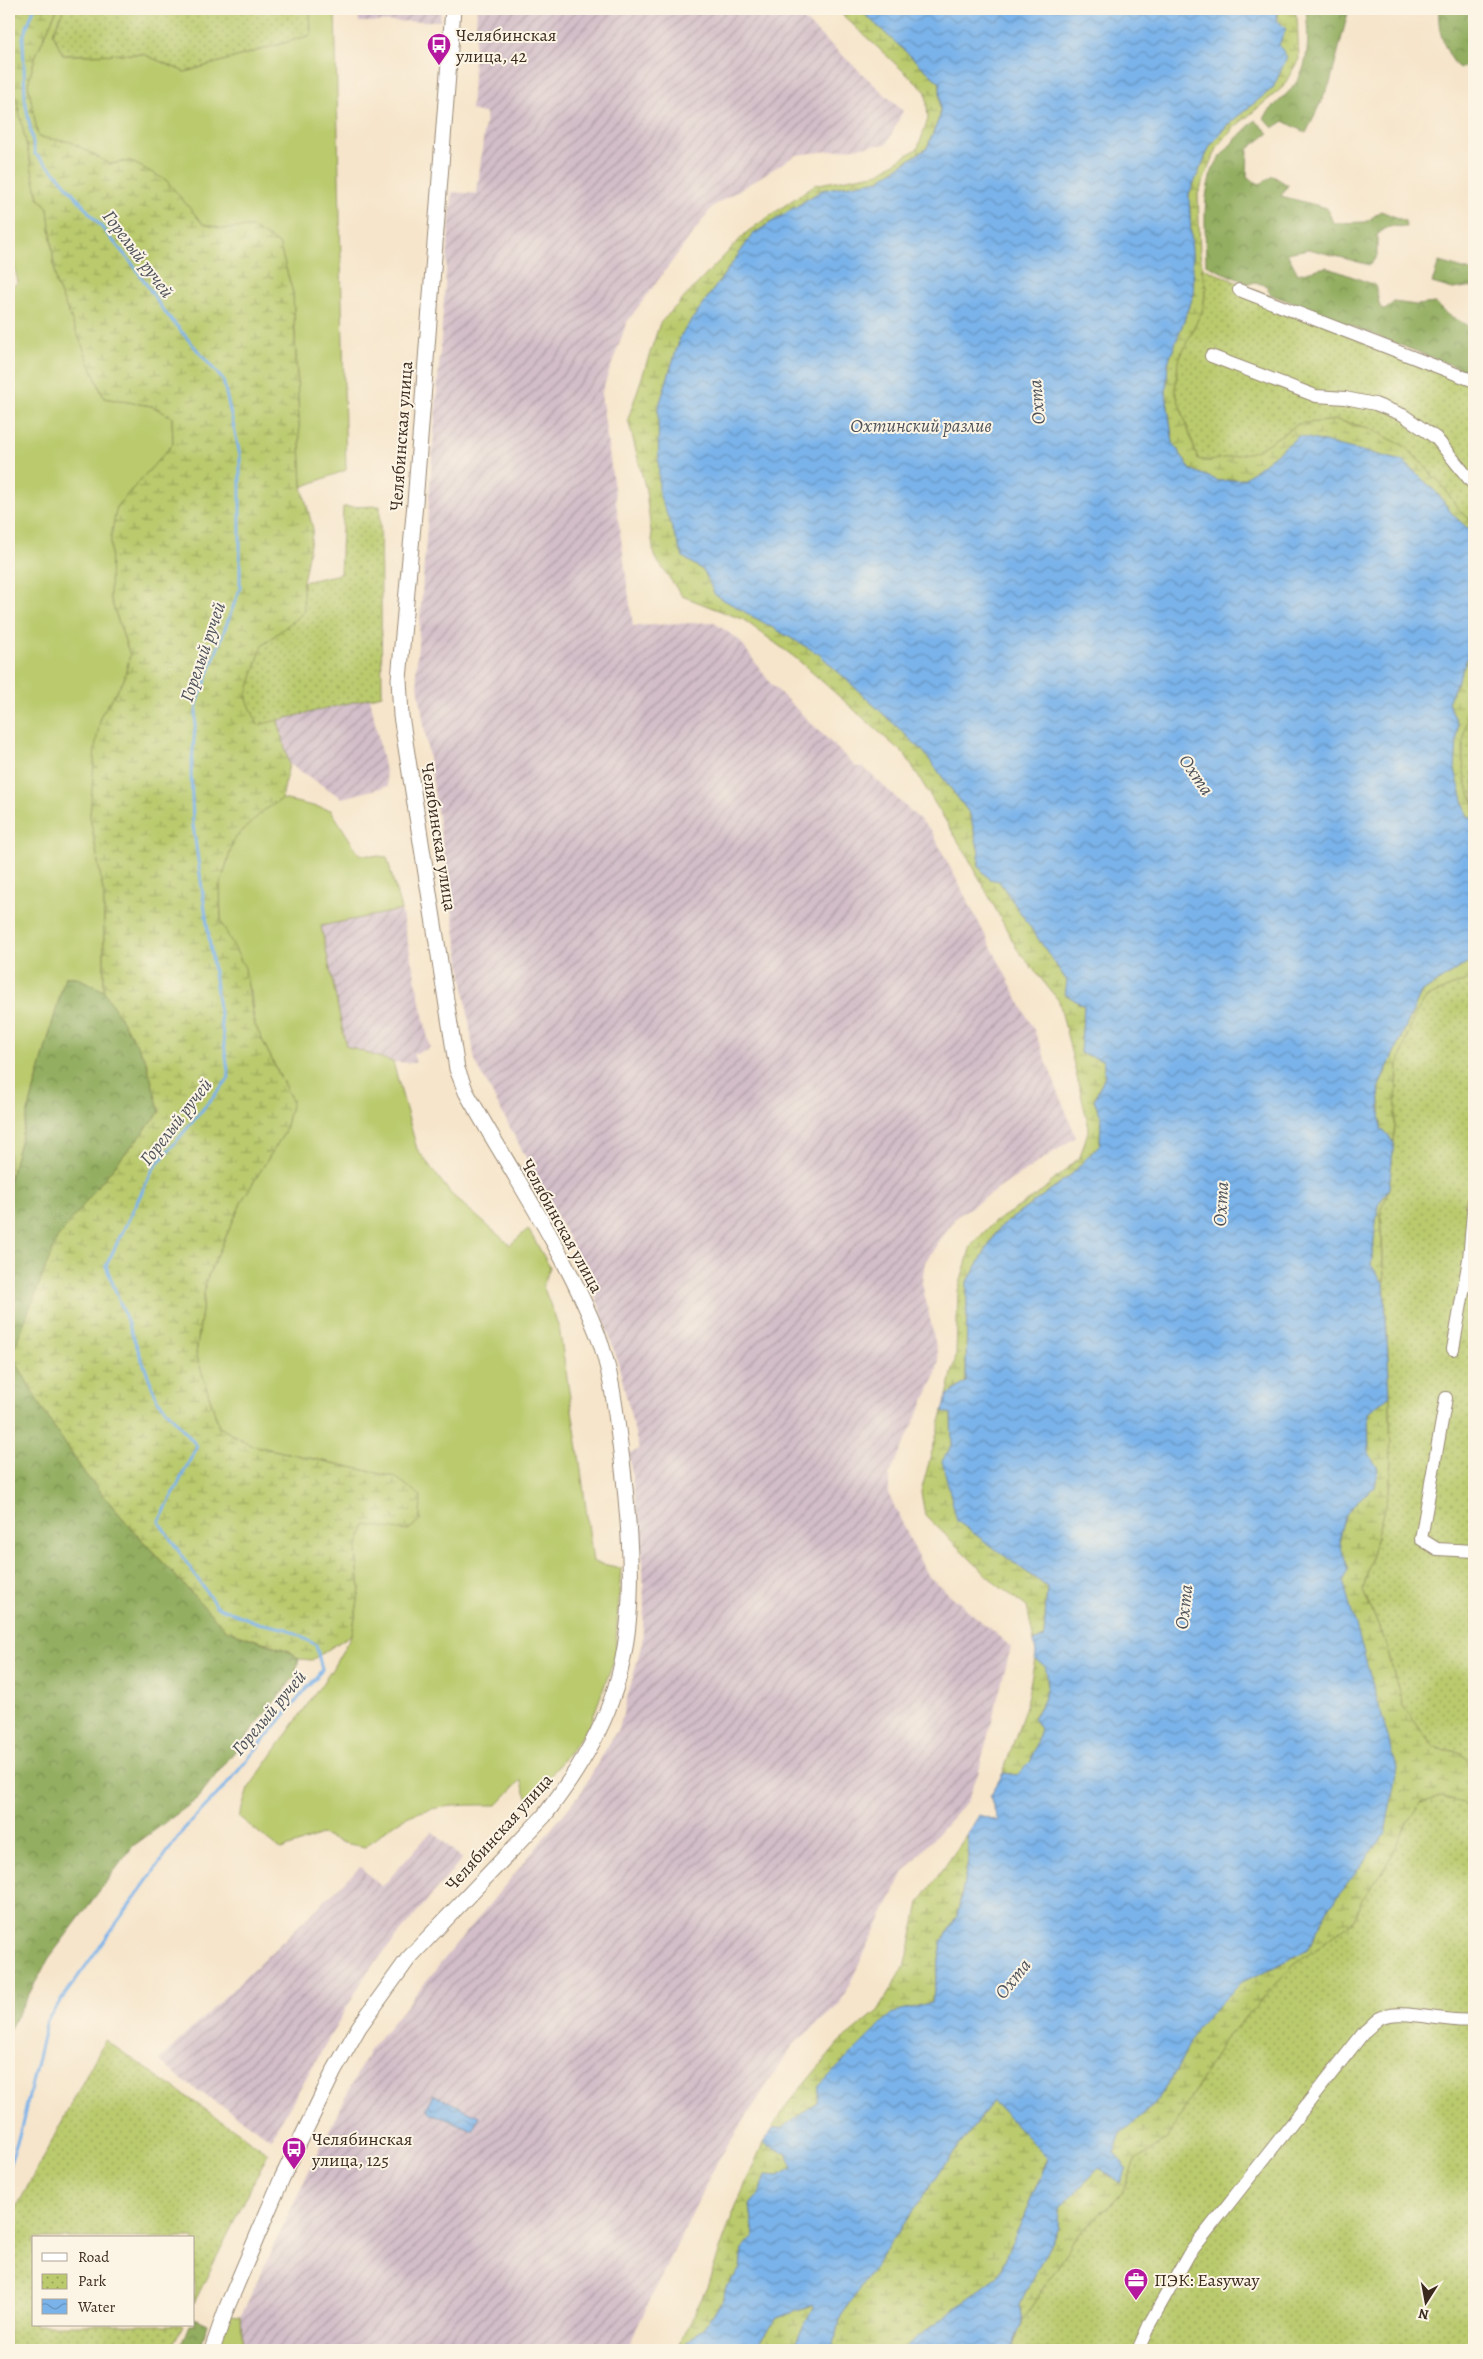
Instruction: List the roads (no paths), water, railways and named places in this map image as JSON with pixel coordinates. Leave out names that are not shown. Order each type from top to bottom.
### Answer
[{"type":"street","name":"Челябинская улица","points":[[212,2350],[227,2308],[282,2178],[322,2094],[359,2027],[386,1986],[408,1959],[537,1822],[564,1790],[588,1751],[612,1701],[621,1669],[626,1640],[629,1608],[628,1534],[624,1481],[611,1380],[600,1341],[578,1291],[558,1252],[466,1092],[456,1068],[401,716],[399,679],[415,503],[453,9]]},
{"type":"street","points":[[1239,290],[1474,381]]},
{"type":"street","points":[[1210,356],[1316,396],[1345,398],[1375,404],[1403,415],[1436,438],[1474,485]]},
{"type":"street","points":[[1453,1349],[1472,1259],[1474,1201]]},
{"type":"street","points":[[1446,1398],[1421,1539],[1437,1549],[1474,1551]]},
{"type":"street","points":[[1138,2350],[1150,2323],[1189,2254],[1278,2138],[1365,2031],[1380,2018],[1393,2014],[1462,2022],[1474,2020]]},
{"type":"water","name":"Охтинский разлив","points":[[859,9],[1277,9],[1276,19],[1286,29],[1279,45],[1287,57],[1273,88],[1227,125],[1210,146],[1189,194],[1194,294],[1168,363],[1166,393],[1173,443],[1191,470],[1219,481],[1244,479],[1299,436],[1403,461],[1437,493],[1453,515],[1474,534],[1474,643],[1448,702],[1458,725],[1455,770],[1467,815],[1474,820],[1474,929],[1472,930],[1474,949],[1471,960],[1421,993],[1379,1086],[1381,1128],[1394,1143],[1389,1188],[1378,1205],[1371,1265],[1384,1284],[1390,1395],[1368,1413],[1369,1453],[1378,1469],[1375,1487],[1350,1509],[1340,1531],[1340,1540],[1349,1571],[1343,1581],[1397,1768],[1385,1834],[1330,1907],[1306,1951],[1242,1982],[1198,2026],[1176,2071],[1155,2104],[1121,2133],[1114,2153],[1127,2168],[1120,2183],[1099,2168],[1059,2209],[1058,2228],[1019,2305],[1022,2321],[1011,2350],[898,2350],[902,2349],[998,2276],[1048,2159],[993,2101],[941,2170],[841,2315],[837,2334],[829,2350],[792,2350],[814,2305],[777,2318],[754,2350],[680,2350],[703,2328],[722,2302],[726,2287],[740,2269],[742,2249],[754,2236],[750,2205],[759,2194],[765,2175],[779,2176],[793,2168],[787,2154],[763,2143],[773,2128],[783,2128],[817,2102],[819,2086],[891,2014],[932,2002],[942,1942],[957,1916],[969,1857],[967,1835],[979,1815],[998,1821],[990,1797],[1003,1773],[1017,1775],[1031,1761],[1040,1729],[1033,1718],[1043,1700],[1047,1687],[1045,1666],[1035,1660],[1034,1642],[1044,1637],[1047,1587],[957,1521],[942,1461],[952,1446],[951,1414],[943,1411],[947,1396],[966,1382],[967,1283],[999,1228],[1072,1174],[1100,1144],[1101,1116],[1094,1101],[1105,1075],[1103,1060],[1080,1053],[1084,1006],[1065,994],[1067,981],[999,881],[989,879],[979,867],[979,852],[970,814],[923,751],[819,654],[715,595],[704,571],[683,557],[659,494],[658,409],[681,335],[753,234],[822,190],[879,180],[927,148],[940,116],[940,83]]},
{"type":"water","points":[[433,2094],[479,2116],[473,2130],[431,2113],[427,2108]]},
{"type":"waterway","name":"Горелый ручей","points":[[9,2166],[20,2133],[47,2020],[184,1829],[228,1783],[322,1670],[316,1645],[287,1629],[258,1623],[216,1606],[159,1522],[197,1446],[157,1399],[106,1266],[153,1169],[229,1078],[193,825],[191,773],[197,704],[240,588],[240,455],[223,380],[163,310],[135,267],[56,173],[35,154],[25,100],[23,37],[34,9]]},
{"type":"place","name":"Челябинская улица, 42","points":[[439,66]]},
{"type":"place","name":"Челябинская улица, 125","points":[[294,2170]]},
{"type":"place","name":"ПЭК: Easyway","points":[[1136,2301]]},
{"type":"water label","name":"Охта","points":[[1037,402]]},
{"type":"water label","name":"Охта","points":[[1196,775]]},
{"type":"water label","name":"Охта","points":[[1221,1204]]},
{"type":"water label","name":"Охта","points":[[1184,1607]]},
{"type":"water label","name":"Охта","points":[[1013,1979]]}]
